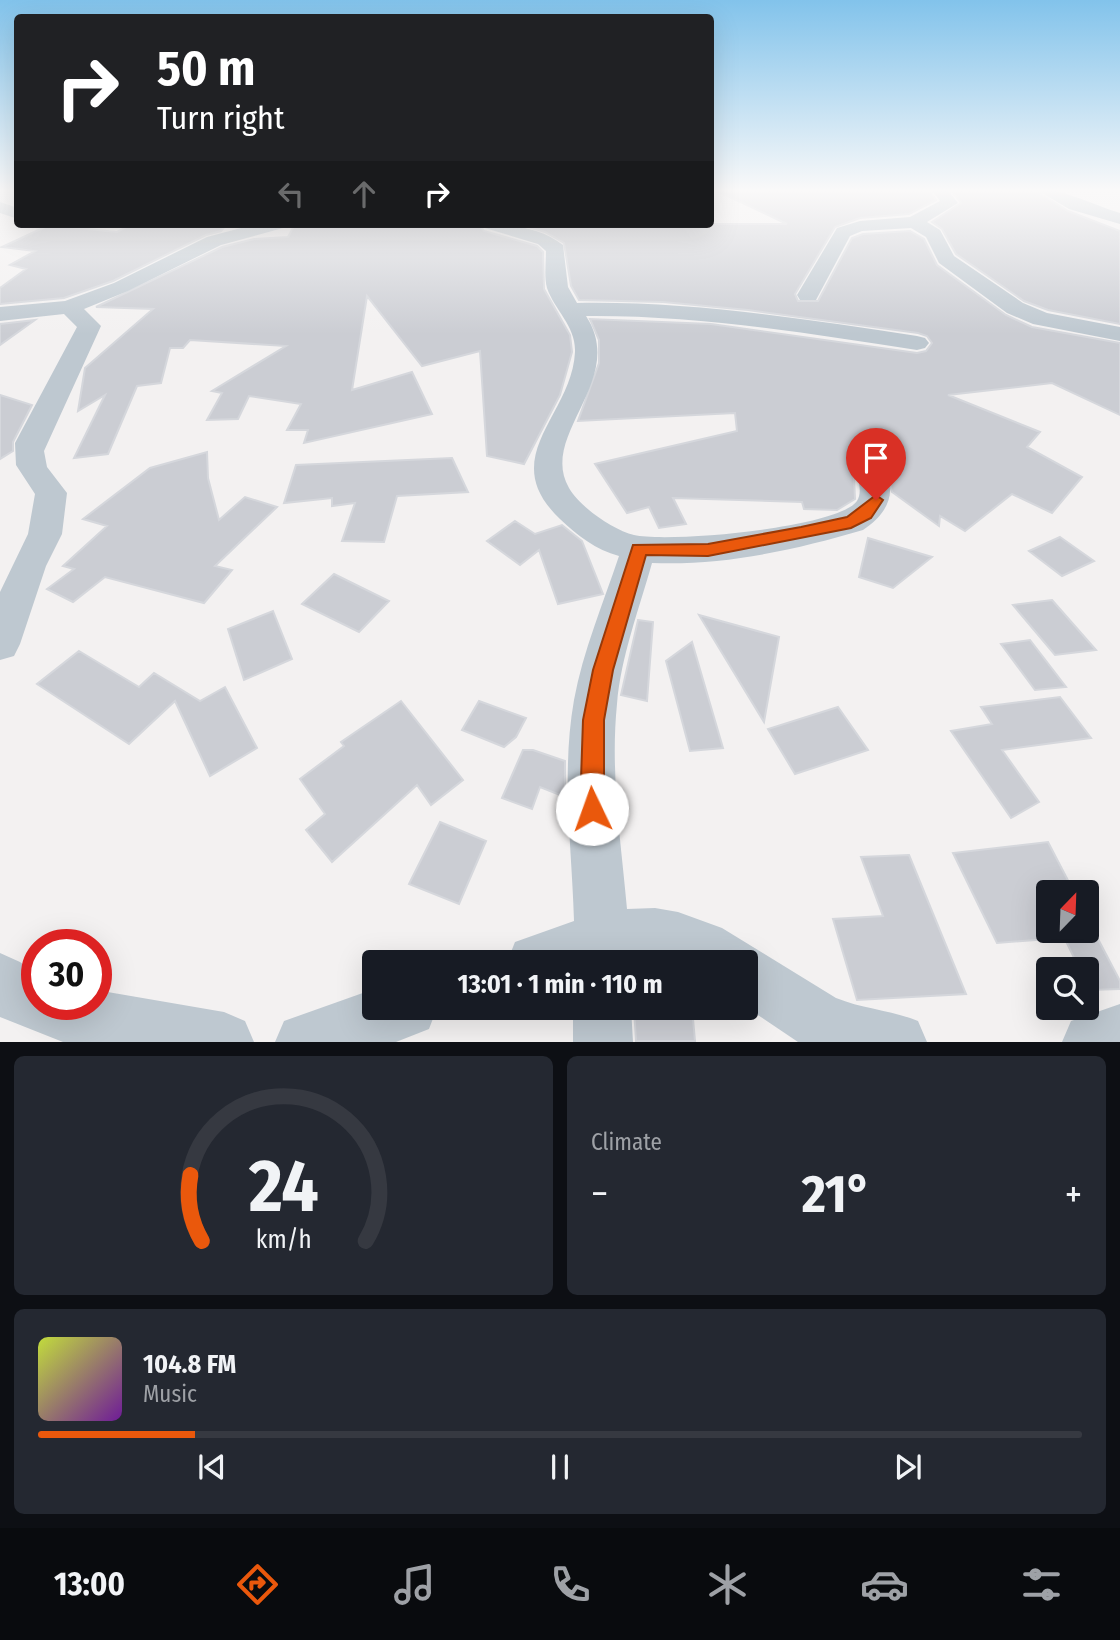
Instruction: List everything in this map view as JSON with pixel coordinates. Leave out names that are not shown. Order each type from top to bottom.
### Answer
[{"type":"street","points":[[0,314],[69,307],[121,287],[221,238]]},
{"type":"street","points":[[536,238],[554,245],[560,292],[586,334],[586,367],[551,451],[549,472],[553,489],[562,502],[601,535],[639,549],[708,550],[851,522],[865,514],[876,500],[877,487],[872,475]]},
{"type":"street","points":[[808,295],[840,238]]},
{"type":"street","points":[[936,238],[946,259],[1015,308],[1041,319],[1120,334]]},
{"type":"street","points":[[0,644],[29,566],[45,534],[49,511],[51,493],[31,470],[26,456],[89,326],[69,307]]},
{"type":"street","points":[[573,310],[635,309],[740,316],[917,343]]},
{"type":"street","points":[[602,950],[590,783],[593,720],[603,670],[639,549]]},
{"type":"street","points":[[605,950],[648,933],[681,938],[704,950]]},
{"type":"street","points":[[0,982],[5,989],[43,1009],[225,1041]]},
{"type":"street","points":[[758,982],[815,1019],[852,1035],[897,1041]]},
{"type":"street","points":[[305,1041],[371,1020]]},
{"type":"street","points":[[603,1020],[603,1041]]},
{"type":"street","points":[[1092,1041],[1120,1034]]},
{"type":"building","points":[[22,238],[201,238],[113,281],[64,298],[0,304],[0,288],[26,269],[10,265],[35,251],[2,247]]},
{"type":"building","points":[[507,238],[537,246],[543,252],[544,289],[570,335],[572,352],[560,395],[524,464],[487,456],[480,351],[422,366],[367,296],[352,390],[412,372],[432,414],[304,443],[308,430],[287,430],[301,404],[249,396],[238,419],[207,420],[222,393],[212,391],[286,346],[190,340],[183,348],[170,348],[161,383],[137,386],[108,454],[74,458],[105,395],[78,411],[85,368],[153,309],[96,307],[222,247],[254,239]]},
{"type":"building","points":[[555,238],[829,238],[795,294],[798,301],[818,301],[852,238],[922,238],[937,265],[1006,315],[1032,327],[1120,343],[1120,415],[1052,383],[948,395],[1040,432],[1027,447],[1082,477],[1052,513],[1012,494],[965,531],[940,516],[939,526],[892,492],[885,467],[873,462],[859,467],[854,476],[855,499],[837,510],[804,509],[802,502],[673,498],[686,524],[659,528],[649,507],[627,513],[595,464],[737,431],[735,413],[578,421],[599,363],[599,340],[590,319],[711,324],[917,353],[926,351],[932,343],[927,336],[918,333],[748,310],[663,302],[579,300],[571,286],[564,243]]},
{"type":"building","points":[[947,238],[1120,238],[1120,324],[1048,310],[1024,301],[956,254]]},
{"type":"building","points":[[35,320],[0,345],[0,324]]},
{"type":"building","points":[[0,395],[32,405],[13,442],[13,451],[0,459]]},
{"type":"building","points":[[207,452],[208,478],[219,520],[245,497],[277,507],[215,566],[232,570],[204,603],[105,577],[73,602],[47,589],[74,569],[63,566],[107,526],[83,519],[150,468]]},
{"type":"building","points":[[452,458],[468,492],[397,496],[384,542],[342,541],[355,503],[332,506],[332,498],[284,503],[296,465]]},
{"type":"building","points":[[515,521],[535,534],[562,525],[582,541],[603,594],[558,604],[539,550],[520,565],[487,541]]},
{"type":"building","points":[[1060,537],[1094,561],[1062,576],[1029,551]]},
{"type":"building","points":[[868,538],[932,557],[893,588],[859,577]]},
{"type":"building","points":[[334,574],[389,601],[359,632],[302,604]]},
{"type":"building","points":[[1052,600],[1096,650],[1055,655],[1013,605]]},
{"type":"building","points":[[273,611],[292,659],[244,680],[228,629]]},
{"type":"building","points":[[699,615],[779,637],[764,722]]},
{"type":"building","points":[[638,620],[653,622],[647,701],[621,695]]},
{"type":"building","points":[[1030,640],[1066,687],[1035,690],[1001,644]]},
{"type":"building","points":[[692,642],[723,748],[690,751],[666,661]]},
{"type":"building","points":[[79,651],[139,687],[154,673],[200,701],[225,687],[257,748],[210,776],[175,701],[129,744],[37,684]]},
{"type":"building","points":[[1060,697],[1091,738],[1002,750],[1039,802],[1011,818],[951,731],[992,724],[981,707]]},
{"type":"building","points":[[401,701],[463,780],[431,805],[417,785],[332,862],[306,830],[325,814],[300,779],[344,746],[341,742]]},
{"type":"building","points":[[479,701],[526,718],[516,737],[504,747],[462,730]]},
{"type":"building","points":[[838,707],[868,750],[795,774],[768,729]]},
{"type":"building","points":[[523,750],[533,750],[565,761],[565,797],[540,787],[532,809],[502,798]]},
{"type":"building","points":[[440,822],[486,841],[459,904],[409,884]]},
{"type":"building","points":[[1048,842],[1068,880],[1036,880],[1036,940],[997,943],[953,853]]},
{"type":"building","points":[[909,855],[966,994],[857,1000],[833,919],[883,916],[861,857]]},
{"type":"building","points":[[1099,941],[1120,981],[1120,989],[1099,990],[1099,957],[1074,957],[1067,943]]},
{"type":"building","points":[[635,1020],[693,1020],[695,1041],[636,1041]]},
{"type":"route","points":[[592,809],[590,783],[593,720],[603,670],[639,549],[708,550],[801,533],[851,522],[865,514],[876,500]]}]
